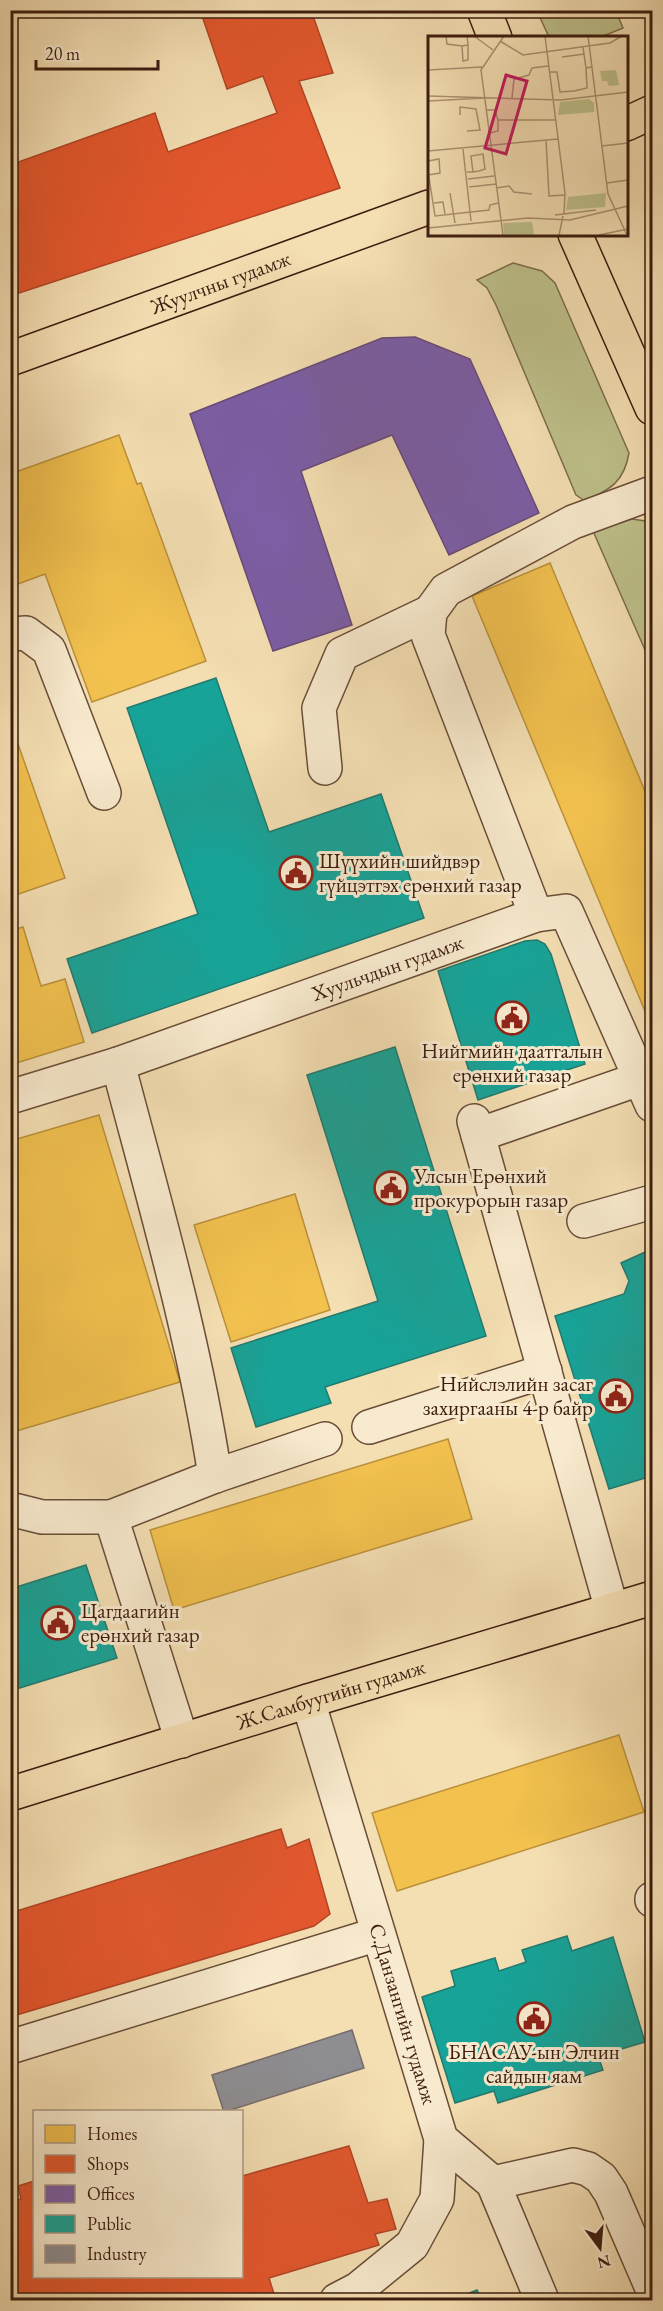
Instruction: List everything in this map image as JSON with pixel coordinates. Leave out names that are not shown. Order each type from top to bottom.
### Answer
[{"type":"main road","points":[[484,10],[494,36]]},
{"type":"main road","points":[[627,124],[652,112]]},
{"type":"main road","name":"Жуулчны гудамж","points":[[10,358],[428,207]]},
{"type":"main road","points":[[576,236],[652,408]]},
{"type":"main road","name":"Ж.Самбуугийн гудамж","points":[[10,1794],[308,1701],[612,1610],[652,1602]]},
{"type":"street","points":[[325,768],[319,708],[342,654],[430,612],[446,590],[573,522],[652,494]]},
{"type":"street","points":[[430,612],[428,635],[536,915]]},
{"type":"street","points":[[10,634],[26,633],[49,650],[104,793]]},
{"type":"street","name":"Хуульчдын гудамж","points":[[10,1097],[118,1064],[536,915],[566,911],[647,1091]]},
{"type":"street","points":[[118,1064],[205,1409],[215,1476]]},
{"type":"street","points":[[612,1610],[476,1128],[647,1091]]},
{"type":"street","points":[[584,1221],[652,1202]]},
{"type":"street","points":[[369,1427],[544,1371]]},
{"type":"street","points":[[10,1509],[42,1517],[111,1517],[215,1476],[325,1439]]},
{"type":"street","points":[[111,1517],[182,1741]]},
{"type":"street","name":"С.Данзангийн гудамж","points":[[308,1701],[441,2139]]},
{"type":"street","points":[[10,2047],[378,1934]]},
{"type":"street","points":[[441,2139],[493,2183],[542,2301]]},
{"type":"street","points":[[337,2301],[358,2289],[412,2245],[437,2199],[441,2139]]},
{"type":"street","points":[[493,2183],[573,2164],[588,2169],[601,2178],[611,2193],[652,2288]]},
{"type":"green space","points":[[537,11],[616,11],[623,28],[603,36],[549,36]]},
{"type":"green space","points":[[513,263],[542,271],[555,283],[629,453],[620,478],[602,493],[585,501],[576,495],[496,305],[487,288],[477,280]]},
{"type":"green space","points":[[632,519],[652,522],[652,666],[593,531]]},
{"type":"building: Homes","points":[[119,435],[137,484],[141,483],[206,661],[92,702],[45,574],[10,587],[10,474]]},
{"type":"building: Homes","points":[[550,563],[652,808],[652,1028],[472,596]]},
{"type":"building: Homes","points":[[10,721],[65,878],[10,897]]},
{"type":"building: Homes","points":[[23,927],[41,986],[65,979],[84,1042],[10,1065],[10,931]]},
{"type":"building: Homes","points":[[99,1115],[180,1382],[10,1433],[10,1141]]},
{"type":"building: Homes","points":[[295,1194],[330,1310],[231,1342],[194,1225]]},
{"type":"building: Homes","points":[[448,1439],[472,1519],[174,1610],[150,1530]]},
{"type":"building: Homes","points":[[619,1735],[644,1812],[397,1891],[372,1813]]},
{"type":"building: Shops","points":[[200,10],[311,10],[333,73],[299,81],[340,188],[10,296],[10,165],[155,113],[168,152],[277,113],[263,76],[227,89]]},
{"type":"building: Shops","points":[[281,1829],[287,1848],[309,1839],[330,1914],[314,1926],[10,2017],[10,1913]]},
{"type":"building: Shops","points":[[349,2146],[368,2203],[387,2199],[396,2229],[375,2234],[379,2245],[269,2278],[274,2294],[271,2300],[14,2300],[10,2288],[10,2202],[21,2199],[18,2186],[33,2181],[33,2278],[243,2278],[243,2176]]},
{"type":"building: Offices","points":[[415,337],[470,359],[539,513],[449,555],[392,435],[301,471],[352,625],[273,651],[190,414],[382,338]]},
{"type":"building: Public","name":"Шүүхийн шийдвэр гүйцэтгэх ерөнхий газар","points":[[216,678],[269,832],[381,794],[424,918],[92,1033],[67,959],[198,914],[127,708]]},
{"type":"building: Public","name":"Нийгмийн даатгалын ерөнхий газар","points":[[537,940],[545,944],[551,954],[585,1064],[478,1100],[438,971],[525,941]]},
{"type":"building: Public","name":"Улсын Ерөнхий прокурорын газар","points":[[395,1047],[486,1336],[325,1387],[331,1403],[256,1427],[231,1348],[378,1301],[307,1075]]},
{"type":"building: Public","name":"Нийслэлийн засаг захиргааны 4-р байр","points":[[652,1249],[652,1476],[609,1489],[555,1316],[624,1294],[629,1281],[621,1263]]},
{"type":"building: Public","name":"Цагдаагийн ерөнхий газар","points":[[86,1565],[117,1658],[10,1691],[10,1589]]},
{"type":"building: Public","name":"БНАСАУ-ын Элчин сайдын яам","points":[[567,1936],[572,1951],[613,1937],[645,2042],[598,2056],[603,2070],[498,2103],[494,2091],[455,2103],[422,1997],[455,1986],[451,1971],[495,1958],[499,1971],[526,1962],[522,1950]]},
{"type":"building: Public","points":[[477,2290],[482,2300],[452,2300]]},
{"type":"building: Industry","points":[[352,2030],[364,2068],[230,2110],[223,2110],[212,2075]]},
{"type":"place","name":"Шүүхийн шийдвэр гүйцэтгэх ерөнхий газар","points":[[296,873]]},
{"type":"place","name":"Нийгмийн даатгалын ерөнхий газар","points":[[512,1018]]},
{"type":"place","name":"Улсын Ерөнхий прокурорын газар","points":[[391,1188]]},
{"type":"place","name":"Нийслэлийн засаг захиргааны 4-р байр","points":[[616,1396]]},
{"type":"place","name":"Цагдаагийн ерөнхий газар","points":[[58,1623]]},
{"type":"place","name":"БНАСАУ-ын Элчин сайдын яам","points":[[534,2019]]}]
